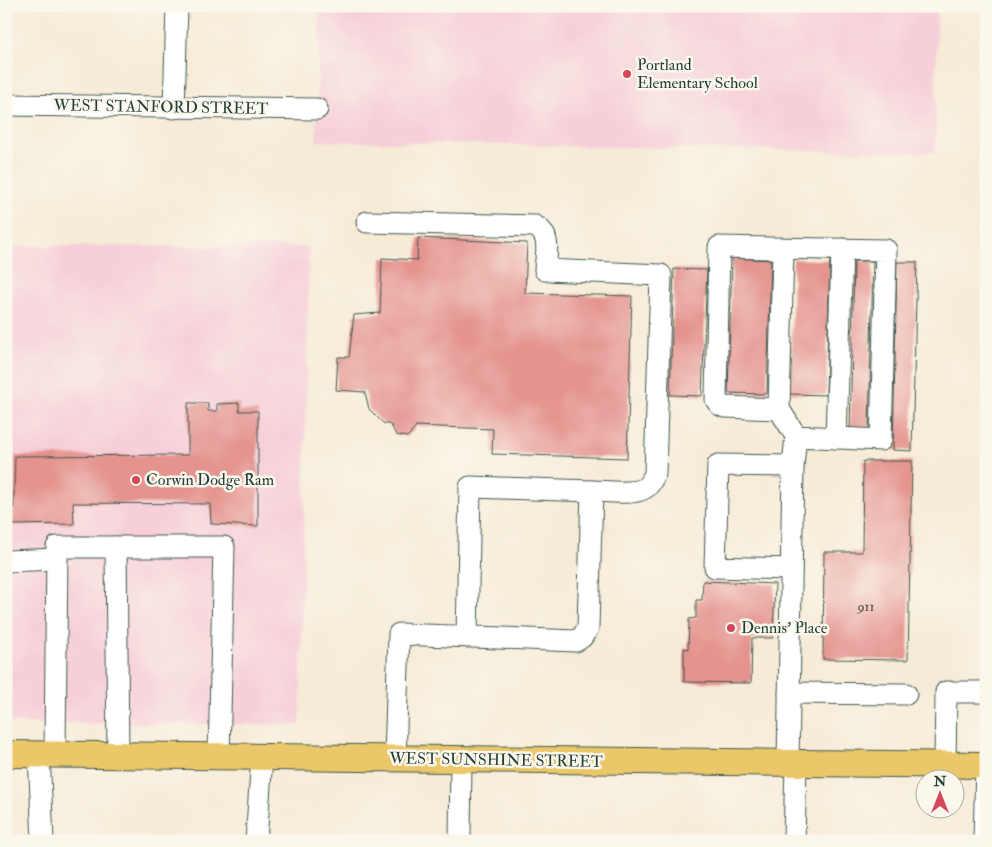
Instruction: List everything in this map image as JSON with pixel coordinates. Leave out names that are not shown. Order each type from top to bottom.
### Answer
[{"type":"main road","name":"WEST SUNSHINE STREET","points":[[6,754],[986,766]]},
{"type":"street","points":[[174,108],[177,6]]},
{"type":"street","name":"WEST STANFORD STREET","points":[[6,105],[316,109]]},
{"type":"street","points":[[367,222],[535,226],[542,230],[546,237],[545,270],[661,275],[655,474],[651,483],[644,489],[633,492],[470,487],[467,637]]},
{"type":"street","points":[[779,409],[725,407],[716,400],[719,247],[886,250],[881,440],[796,436]]},
{"type":"street","points":[[783,249],[779,409],[796,436],[793,466],[789,693],[794,841]]},
{"type":"street","points":[[836,438],[842,249]]},
{"type":"street","points":[[791,569],[716,567],[716,557],[718,466],[793,466]]},
{"type":"street","points":[[395,759],[399,634],[576,641],[582,637],[588,628],[592,491]]},
{"type":"street","points":[[42,841],[57,547],[224,547],[219,757]]},
{"type":"street","points":[[116,547],[118,755]]},
{"type":"street","points":[[6,561],[57,560]]},
{"type":"street","points":[[946,765],[946,692],[986,692]]},
{"type":"street","points":[[789,693],[906,694]]},
{"type":"street","points":[[256,841],[262,757]]},
{"type":"street","points":[[460,841],[461,759]]},
{"type":"street","points":[[984,841],[986,766]]},
{"type":"shaded area","name":"Portland Elementary School","points":[[320,6],[937,6],[935,153],[316,141]]},
{"type":"shaded area","points":[[6,246],[309,247],[300,725],[6,723]]},
{"type":"building","points":[[418,238],[527,243],[525,293],[632,296],[627,458],[492,454],[493,429],[416,426],[407,437],[396,435],[391,425],[383,423],[369,409],[365,392],[336,390],[338,357],[349,357],[354,315],[380,313],[382,258],[417,260]]},
{"type":"building","points":[[732,258],[771,260],[767,394],[728,393]]},
{"type":"building","points":[[793,259],[830,260],[826,395],[790,394]]},
{"type":"building","points":[[854,261],[873,261],[869,430],[850,430]]},
{"type":"building","points":[[897,262],[917,262],[912,451],[893,450]]},
{"type":"building","points":[[674,269],[707,270],[702,396],[670,395]]},
{"type":"building","name":"Corwin Dodge Ram","points":[[188,403],[208,403],[208,411],[217,411],[217,404],[239,403],[239,411],[258,411],[258,526],[211,524],[210,504],[73,503],[74,524],[13,525],[15,456],[188,455]]},
{"type":"building","points":[[863,461],[912,461],[908,660],[823,659],[824,552],[862,552]]},
{"type":"building","name":"Dennis' Place","points":[[703,581],[775,584],[773,638],[752,638],[751,683],[684,682],[684,648],[688,649],[689,619],[696,618],[696,600],[702,600]]},
{"type":"place","name":"Portland Elementary School","points":[[627,74]]},
{"type":"place","name":"Corwin Dodge Ram","points":[[136,480]]},
{"type":"place","name":"Dennis' Place","points":[[731,628]]}]
